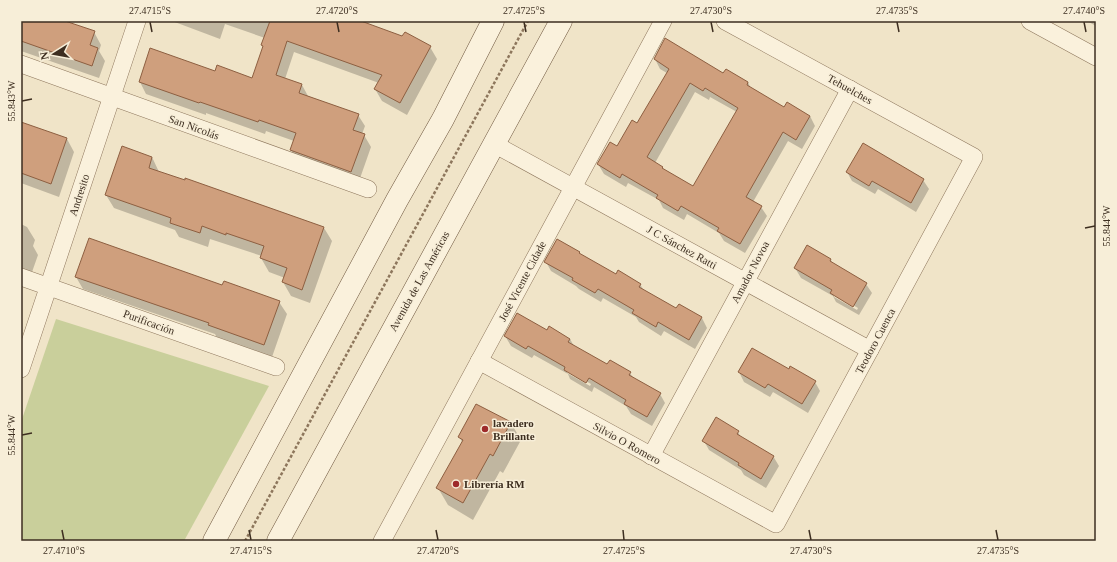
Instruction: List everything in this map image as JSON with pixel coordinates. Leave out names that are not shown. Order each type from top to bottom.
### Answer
[{"type":"main road","points":[[214,541],[397,200],[443,119],[493,21]]},
{"type":"main road","name":"Avenida de Las Américas","points":[[278,541],[561,21]]},
{"type":"street","name":"Andresito","points":[[21,369],[137,21]]},
{"type":"street","name":"José Vicente Cidade","points":[[382,541],[663,21]]},
{"type":"street","name":"Tehuelches","points":[[725,21],[974,157]]},
{"type":"street","points":[[1030,21],[1096,57]]},
{"type":"street","name":"San Nicolás","points":[[21,64],[368,189]]},
{"type":"street","name":"Amador Novoa","points":[[651,456],[850,89]]},
{"type":"street","name":"J C Sánchez Ratti","points":[[494,144],[870,350]]},
{"type":"street","name":"Teodoro Cuenca","points":[[776,524],[974,157]]},
{"type":"street","name":"Purificación","points":[[21,277],[276,367]]},
{"type":"street","name":"Silvio O Romero","points":[[479,361],[776,524]]},
{"type":"path","points":[[245,541],[528,21]]},
{"type":"green space","points":[[56,319],[269,386],[184,541],[21,541],[21,422]]},
{"type":"building","points":[[21,21],[65,21],[95,31],[90,45],[98,48],[92,66],[21,41]]},
{"type":"building","points":[[270,21],[361,21],[402,36],[405,32],[431,46],[400,103],[374,89],[382,75],[287,41],[276,75],[302,84],[299,93],[359,114],[353,130],[365,134],[351,172],[290,150],[296,133],[259,120],[258,122],[200,102],[199,103],[139,82],[150,48],[215,71],[217,65],[252,78],[263,46],[261,45]]},
{"type":"building","points":[[665,38],[723,73],[726,69],[748,82],[747,85],[784,107],[787,102],[810,116],[796,140],[783,132],[746,197],[762,206],[740,244],[717,231],[719,228],[681,206],[678,211],[656,198],[658,195],[622,174],[620,178],[597,164],[610,142],[617,146],[632,120],[637,123],[669,69],[654,59]],"holes":[[[690,83],[703,91],[705,88],[738,108],[693,186],[662,168],[663,167],[647,157]]]},
{"type":"building","points":[[21,122],[67,138],[51,184],[21,173]]},
{"type":"building","points":[[863,143],[924,179],[911,203],[872,181],[869,186],[846,172]]},
{"type":"building","points":[[122,146],[152,157],[149,168],[185,180],[185,178],[324,227],[302,290],[282,282],[287,268],[260,258],[264,246],[202,226],[200,233],[170,223],[171,218],[105,195]]},
{"type":"building","points":[[89,238],[222,285],[224,281],[280,301],[264,345],[208,325],[209,323],[75,277]]},
{"type":"building","points":[[557,239],[616,274],[618,270],[641,284],[639,287],[676,308],[679,304],[702,317],[689,340],[658,322],[656,327],[632,313],[634,310],[598,289],[595,293],[572,280],[573,278],[544,262]]},
{"type":"building","points":[[807,245],[831,259],[830,261],[867,283],[853,307],[830,293],[832,290],[794,268]]},
{"type":"building","points":[[517,313],[547,330],[549,326],[570,339],[568,342],[607,364],[610,360],[631,372],[629,375],[661,393],[647,417],[624,404],[626,400],[589,378],[586,383],[564,370],[565,367],[528,346],[526,349],[504,336]]},
{"type":"building","points":[[752,348],[789,369],[790,366],[816,381],[802,404],[768,384],[765,388],[738,372]]},
{"type":"building","points":[[476,404],[511,422],[493,456],[490,454],[463,503],[436,488],[463,440],[458,437]]},
{"type":"building","points":[[716,417],[739,431],[737,434],[774,456],[761,479],[738,465],[739,463],[702,441]]},
{"type":"place","name":"lavadero Brillante","points":[[485,429]]},
{"type":"place","name":"Librería RM","points":[[456,484]]}]
